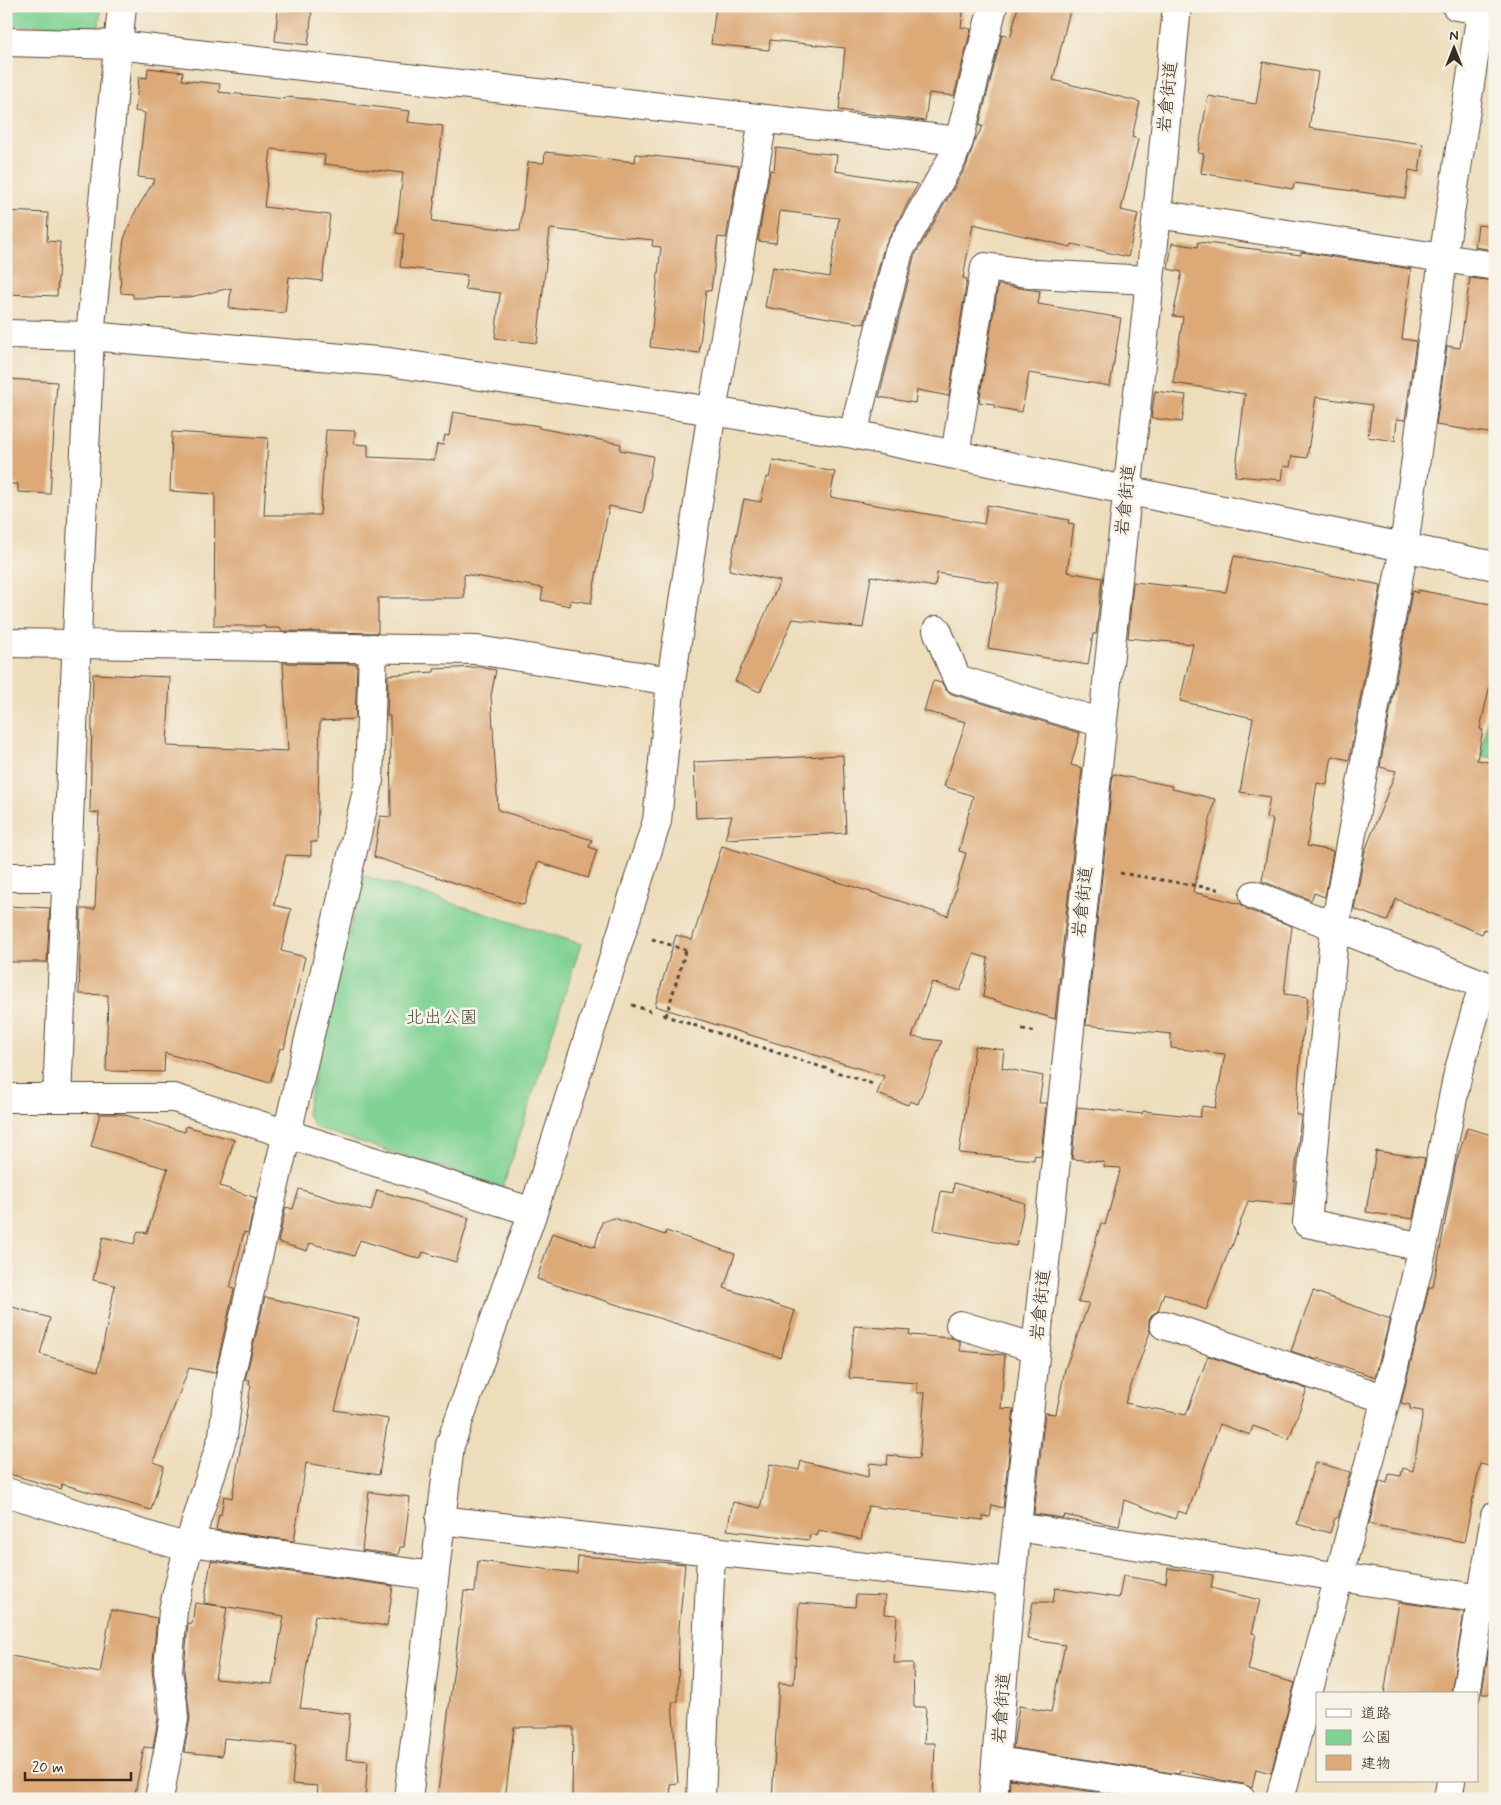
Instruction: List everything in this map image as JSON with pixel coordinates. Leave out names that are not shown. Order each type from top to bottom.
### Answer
[{"type":"street","points":[[57,1097],[90,336],[122,6]]},
{"type":"street","points":[[853,434],[899,251],[952,159],[959,141],[993,6]]},
{"type":"street","name":"岩倉街道","points":[[994,1799],[1011,1582],[1157,214],[1177,6]]},
{"type":"street","points":[[1423,1247],[1307,1223],[1335,927],[1404,547],[1478,9]]},
{"type":"street","points":[[6,42],[118,45],[959,141]]},
{"type":"street","points":[[408,1799],[450,1445],[533,1212],[657,821],[671,681],[712,411],[763,120]]},
{"type":"street","points":[[1157,214],[1495,266]]},
{"type":"street","points":[[955,455],[985,267],[1035,274],[1149,280]]},
{"type":"street","points":[[6,334],[90,336],[389,362],[712,411],[853,434],[1495,566]]},
{"type":"street","points":[[937,630],[957,679],[1102,723]]},
{"type":"street","points":[[6,643],[477,650],[671,681]]},
{"type":"street","points":[[158,1799],[174,1719],[168,1671],[173,1610],[189,1545],[223,1436],[230,1377],[288,1136],[369,782],[373,648]]},
{"type":"street","points":[[6,877],[66,877]]},
{"type":"street","points":[[1254,895],[1489,987],[1458,1073],[1423,1247],[1386,1399],[1280,1799]]},
{"type":"street","points":[[6,1098],[174,1098],[288,1136],[533,1212]]},
{"type":"street","points":[[960,1325],[1036,1348]]},
{"type":"street","points":[[1164,1325],[1386,1399]]},
{"type":"street","points":[[6,1492],[189,1545],[434,1576]]},
{"type":"street","points":[[1466,1692],[1488,1600],[1495,1516]]},
{"type":"street","points":[[440,1520],[711,1551],[1011,1582]]},
{"type":"street","points":[[1017,1527],[1488,1600]]},
{"type":"street","points":[[701,1799],[711,1551]]},
{"type":"street","points":[[998,1761],[1241,1799]]},
{"type":"street","points":[[1448,1799],[1451,1782]]},
{"type":"path","points":[[1087,868],[1254,895]]},
{"type":"path","points":[[672,946],[688,950],[664,1015],[873,1084]]},
{"type":"green space","points":[[6,6],[101,6],[99,27],[6,25]]},
{"type":"green space","points":[[1495,676],[1495,758],[1481,756]]},
{"type":"green space","name":"北出公園","points":[[363,875],[581,944],[503,1187],[316,1128],[306,1112]]},
{"type":"building","points":[[716,6],[964,6],[961,27],[971,29],[954,96],[929,93],[925,121],[839,110],[845,48],[770,40],[769,50],[711,44]]},
{"type":"building","points":[[1018,6],[1071,6],[1053,80],[1140,102],[1132,137],[1138,139],[1121,210],[1138,214],[1128,257],[1072,244],[1071,247],[973,224],[963,278],[967,279],[949,396],[917,390],[915,403],[879,397],[914,257],[966,167],[975,140],[983,126],[979,126],[1002,34],[1011,36]]},
{"type":"building","points":[[278,8],[312,12],[308,45],[275,41]]},
{"type":"building","points":[[1263,62],[1318,72],[1309,128],[1423,144],[1419,172],[1409,170],[1405,198],[1294,183],[1293,189],[1201,173],[1204,154],[1198,153],[1208,96],[1256,104]]},
{"type":"building","points":[[148,68],[183,72],[182,80],[220,84],[219,92],[285,99],[286,97],[309,99],[410,111],[408,122],[443,126],[432,221],[520,231],[528,162],[544,163],[545,152],[635,162],[636,154],[739,166],[726,238],[718,237],[711,291],[706,290],[699,353],[650,347],[661,247],[652,246],[653,240],[550,229],[537,343],[495,338],[500,293],[465,289],[467,275],[400,267],[404,234],[396,233],[403,173],[324,164],[325,155],[271,149],[264,207],[330,215],[322,281],[289,277],[285,313],[229,308],[231,288],[190,297],[133,298],[133,294],[121,293],[120,271],[124,239],[134,214],[155,179],[138,177],[145,113],[135,111],[139,77],[147,78]]},
{"type":"building","points":[[776,148],[837,155],[835,171],[918,184],[884,247],[864,324],[765,307],[772,267],[829,277],[839,218],[780,211],[776,243],[758,241],[770,170],[774,171]]},
{"type":"building","points":[[6,211],[48,213],[47,241],[60,242],[57,296],[6,294]]},
{"type":"building","points":[[1478,225],[1495,227],[1495,250],[1475,247]]},
{"type":"building","points":[[1198,242],[1301,255],[1301,252],[1411,269],[1402,339],[1416,341],[1405,420],[1397,419],[1395,441],[1368,437],[1372,405],[1316,397],[1307,458],[1292,456],[1290,467],[1284,466],[1282,480],[1235,476],[1245,394],[1173,383],[1183,317],[1173,316],[1182,272],[1168,269],[1172,243],[1198,247]]},
{"type":"building","points":[[1470,278],[1495,281],[1495,434],[1436,425],[1447,346],[1460,348]]},
{"type":"building","points":[[998,285],[1040,291],[1038,304],[1121,318],[1110,386],[1029,373],[1022,412],[979,402]]},
{"type":"building","points":[[6,379],[57,382],[50,494],[18,492],[18,484],[6,484]]},
{"type":"building","points":[[1155,391],[1186,395],[1182,422],[1151,418]]},
{"type":"building","points":[[453,412],[539,426],[539,428],[621,444],[620,450],[653,456],[643,513],[609,506],[591,603],[571,600],[570,606],[541,600],[543,588],[464,574],[464,598],[378,598],[378,633],[281,631],[281,628],[265,628],[265,626],[214,626],[215,494],[170,491],[172,432],[268,438],[264,515],[320,515],[326,430],[355,431],[354,444],[368,445],[368,457],[434,460],[437,444],[443,445],[445,435],[449,436]]},
{"type":"building","points":[[773,460],[835,472],[830,497],[984,524],[987,505],[1069,520],[1068,523],[1074,524],[1067,572],[1102,578],[1096,634],[1093,634],[1088,665],[988,648],[999,583],[937,573],[935,587],[871,576],[863,628],[793,619],[760,692],[735,681],[780,581],[729,570],[744,499],[761,502],[766,477],[769,478]]},
{"type":"building","points":[[1234,556],[1381,585],[1349,760],[1332,756],[1327,785],[1317,783],[1307,846],[1333,851],[1325,897],[1314,893],[1311,900],[1262,881],[1273,819],[1266,818],[1270,797],[1240,792],[1253,718],[1180,701],[1193,644],[1128,638],[1133,582],[1226,592]]},
{"type":"building","points":[[1418,590],[1495,605],[1495,662],[1480,729],[1483,730],[1477,760],[1495,763],[1495,933],[1484,929],[1482,934],[1396,899],[1387,921],[1354,909],[1365,851],[1396,771],[1380,767],[1412,591],[1418,593]]},
{"type":"building","points":[[283,663],[357,664],[355,719],[320,721],[317,842],[311,842],[311,856],[286,855],[274,905],[291,909],[281,951],[305,957],[284,1049],[280,1048],[270,1083],[165,1053],[164,1072],[106,1071],[108,995],[79,994],[81,909],[95,909],[99,813],[90,812],[93,674],[170,677],[167,746],[288,751]]},
{"type":"building","points":[[478,667],[496,670],[491,696],[498,810],[592,840],[589,847],[597,850],[588,878],[538,862],[524,905],[374,857],[380,816],[391,817],[390,716],[387,716],[388,675],[434,672],[434,669]]},
{"type":"building","points":[[933,681],[942,683],[946,690],[952,694],[1080,733],[1071,765],[1082,768],[1055,1019],[983,997],[988,958],[974,954],[960,991],[932,982],[912,1037],[942,1041],[918,1104],[910,1101],[908,1105],[877,1094],[884,1076],[655,1006],[676,935],[692,940],[722,846],[948,916],[966,853],[959,851],[973,796],[944,786],[966,722],[924,711]]},
{"type":"building","points":[[843,755],[846,833],[725,839],[732,816],[696,818],[694,762]]},
{"type":"building","points":[[1113,774],[1172,786],[1172,789],[1215,799],[1193,892],[1241,904],[1248,910],[1292,926],[1284,994],[1308,997],[1302,1036],[1296,1115],[1301,1115],[1292,1205],[1248,1201],[1206,1310],[1164,1293],[1158,1311],[1149,1320],[1150,1332],[1125,1403],[1186,1415],[1208,1356],[1307,1389],[1289,1439],[1253,1426],[1250,1435],[1220,1424],[1187,1514],[1178,1511],[1175,1519],[1124,1500],[1119,1526],[1064,1515],[1063,1518],[1034,1514],[1045,1413],[1056,1414],[1065,1369],[1089,1303],[1078,1302],[1101,1223],[1105,1225],[1121,1168],[1104,1167],[1104,1162],[1072,1159],[1077,1107],[1142,1114],[1143,1111],[1200,1117],[1202,1106],[1215,1108],[1225,1054],[1171,1048],[1171,1034],[1086,1025]]},
{"type":"building","points":[[6,906],[50,908],[47,962],[6,962]]},
{"type":"building","points":[[975,1046],[1004,1050],[1002,1068],[1043,1076],[1039,1103],[1046,1103],[1041,1156],[1035,1155],[1034,1160],[959,1153]]},
{"type":"building","points":[[100,1114],[122,1114],[185,1132],[186,1126],[234,1140],[220,1186],[256,1198],[248,1233],[244,1232],[230,1288],[234,1289],[215,1373],[189,1368],[153,1462],[164,1466],[151,1510],[62,1484],[61,1489],[6,1473],[6,1305],[50,1318],[40,1354],[98,1371],[115,1285],[93,1280],[103,1237],[134,1244],[138,1231],[147,1233],[168,1169],[91,1146]]},
{"type":"building","points":[[1467,1128],[1495,1136],[1495,1400],[1490,1434],[1495,1436],[1489,1466],[1480,1464],[1464,1542],[1369,1524],[1380,1481],[1387,1483],[1389,1474],[1401,1476],[1403,1468],[1413,1471],[1423,1411],[1410,1409],[1410,1405],[1401,1403],[1429,1287],[1433,1287],[1456,1163]]},
{"type":"building","points":[[1376,1151],[1425,1158],[1413,1219],[1366,1212]]},
{"type":"building","points":[[954,1183],[1025,1203],[1016,1246],[934,1230],[941,1191],[953,1193]]},
{"type":"building","points":[[299,1189],[371,1211],[377,1190],[469,1218],[456,1262],[423,1252],[420,1259],[360,1240],[354,1256],[310,1243],[307,1251],[278,1242],[286,1207],[293,1209]]},
{"type":"building","points":[[614,1218],[665,1235],[666,1231],[735,1254],[724,1288],[795,1311],[780,1357],[537,1279],[552,1233],[595,1247],[602,1222]]},
{"type":"building","points":[[1313,1291],[1390,1319],[1375,1377],[1291,1351]]},
{"type":"building","points":[[265,1297],[359,1319],[335,1410],[388,1419],[379,1475],[306,1463],[294,1541],[216,1530],[224,1496],[232,1498],[251,1385],[249,1385],[250,1380],[245,1380]]},
{"type":"building","points":[[854,1326],[910,1330],[909,1335],[952,1338],[960,1341],[960,1351],[1005,1355],[1001,1408],[1014,1409],[1003,1508],[992,1505],[990,1517],[983,1516],[983,1520],[868,1506],[861,1539],[819,1530],[817,1536],[810,1534],[809,1540],[727,1530],[733,1502],[760,1508],[770,1464],[799,1470],[801,1461],[868,1477],[870,1463],[887,1465],[888,1455],[919,1459],[925,1393],[917,1393],[917,1383],[849,1378]]},
{"type":"building","points":[[1315,1462],[1350,1472],[1338,1518],[1335,1518],[1330,1533],[1297,1524]]},
{"type":"building","points":[[369,1492],[410,1497],[404,1547],[400,1547],[398,1555],[362,1550]]},
{"type":"building","points":[[578,1556],[685,1564],[679,1627],[678,1702],[672,1702],[678,1783],[670,1784],[671,1799],[572,1799],[573,1727],[514,1727],[505,1799],[437,1799],[464,1591],[475,1592],[478,1561],[577,1573]]},
{"type":"building","points":[[211,1561],[393,1586],[387,1626],[315,1615],[300,1708],[350,1714],[346,1759],[368,1761],[365,1799],[317,1799],[318,1786],[292,1784],[296,1745],[224,1738],[222,1756],[184,1752],[190,1718],[184,1670],[188,1623],[192,1624],[195,1603],[227,1607],[215,1679],[272,1684],[284,1616],[204,1603]]},
{"type":"building","points":[[1168,1568],[1213,1575],[1211,1588],[1260,1600],[1252,1633],[1256,1634],[1248,1670],[1295,1683],[1271,1773],[1256,1769],[1252,1788],[1243,1784],[1180,1770],[1179,1774],[1013,1748],[1019,1706],[1051,1712],[1065,1645],[1027,1639],[1033,1602],[1053,1602],[1055,1588],[1119,1598],[1123,1576],[1166,1583]]},
{"type":"building","points":[[856,1595],[885,1596],[884,1614],[897,1615],[894,1663],[913,1663],[914,1707],[926,1707],[924,1743],[935,1743],[933,1799],[772,1799],[779,1683],[794,1684],[799,1603],[855,1607]]},
{"type":"building","points":[[1399,1602],[1464,1612],[1451,1692],[1384,1692]]},
{"type":"building","points":[[111,1610],[157,1618],[152,1670],[158,1718],[153,1748],[144,1747],[134,1799],[6,1799],[6,1655],[100,1673]]},
{"type":"building","points":[[1494,1616],[1495,1694],[1482,1694]]},
{"type":"building","points":[[1010,1779],[1138,1799],[1009,1799]]}]
